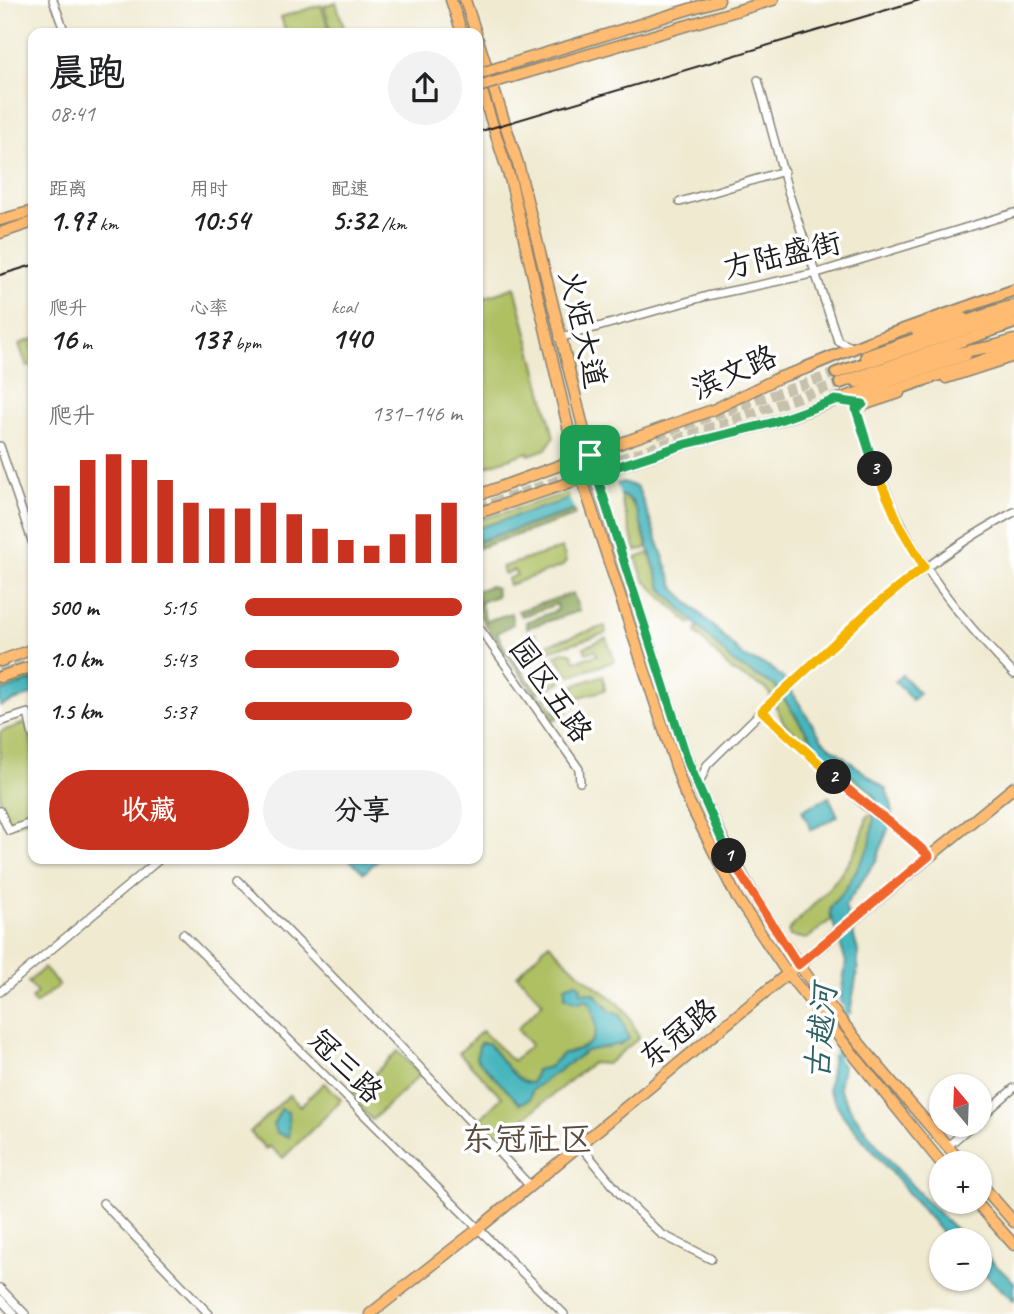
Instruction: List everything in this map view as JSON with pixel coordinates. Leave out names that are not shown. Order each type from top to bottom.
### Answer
[{"type":"highway","points":[[805,368],[934,317],[1014,290]]},
{"type":"highway","points":[[838,378],[879,351],[996,310]]},
{"type":"highway","points":[[838,378],[943,342],[1014,313]]},
{"type":"highway","points":[[943,342],[1014,323]]},
{"type":"highway","points":[[838,378],[872,380],[953,354],[993,346]]},
{"type":"highway","points":[[839,401],[893,391],[1014,349]]},
{"type":"main road","points":[[451,0],[460,28]]},
{"type":"main road","points":[[465,0],[474,28]]},
{"type":"main road","points":[[483,74],[719,0]]},
{"type":"main road","points":[[483,86],[752,3],[773,0]]},
{"type":"main road","name":"火炬大道","points":[[483,56],[518,164],[558,338],[596,480],[698,787],[738,871],[798,965],[831,1011],[952,1151]]},
{"type":"main road","name":"火炬大道","points":[[483,93],[510,182],[576,461],[685,794],[715,858],[788,974],[931,1151]]},
{"type":"main road","points":[[0,220],[28,212]]},
{"type":"main road","points":[[0,233],[28,224]]},
{"type":"main road","name":"滨文路","points":[[483,493],[715,409],[760,386],[805,368],[924,327],[1014,304]]},
{"type":"main road","name":"滨文路","points":[[483,511],[582,478],[596,480],[686,444],[771,423],[1014,340]]},
{"type":"main road","points":[[839,401],[859,407],[1014,356]]},
{"type":"main road","points":[[0,661],[28,651]]},
{"type":"main road","points":[[0,677],[28,668]]},
{"type":"main road","points":[[658,717],[666,712],[672,713]]},
{"type":"main road","name":"东冠路","points":[[370,1314],[478,1229],[1014,787]]},
{"type":"main road","points":[[992,1197],[1014,1222]]},
{"type":"main road","points":[[987,1214],[1014,1245]]},
{"type":"street","points":[[53,0],[63,28]]},
{"type":"street","points":[[758,80],[838,341],[831,357]]},
{"type":"street","points":[[680,202],[784,171]]},
{"type":"street","name":"方陆盛街","points":[[558,338],[707,296],[817,273],[1014,213]]},
{"type":"street","points":[[838,341],[853,348]]},
{"type":"street","points":[[859,407],[881,483],[900,526],[924,567],[972,631],[1014,674]]},
{"type":"street","points":[[0,446],[28,527]]},
{"type":"street","points":[[698,787],[707,765],[869,611],[924,567],[1014,512]]},
{"type":"street","name":"园区五路","points":[[483,633],[579,769],[580,782]]},
{"type":"street","points":[[762,711],[865,806],[894,825],[929,856]]},
{"type":"street","points":[[0,722],[28,713]]},
{"type":"street","points":[[688,762],[707,765]]},
{"type":"street","points":[[0,811],[9,831],[28,824]]},
{"type":"street","points":[[0,992],[154,864]]},
{"type":"street","points":[[238,880],[530,1186]]},
{"type":"street","name":"冠三路","points":[[183,934],[564,1314]]},
{"type":"street","points":[[992,1107],[1014,1088]]},
{"type":"street","points":[[948,1146],[957,1138]]},
{"type":"street","points":[[580,1145],[621,1195],[661,1234],[711,1259]]},
{"type":"street","points":[[103,1203],[209,1314]]},
{"type":"street","points":[[0,1288],[25,1314]]},
{"type":"street","points":[[0,1299],[14,1314]]},
{"type":"green space","points":[[336,2],[344,28],[331,28],[324,6]]},
{"type":"green space","points":[[321,5],[328,28],[284,28],[281,17]]},
{"type":"green space","points":[[515,287],[554,437],[546,449],[529,455],[528,452],[483,467],[483,298]]},
{"type":"green space","points":[[28,341],[28,367],[27,367],[19,344]]},
{"type":"green space","points":[[565,494],[572,498],[483,526],[483,519]]},
{"type":"green space","points":[[620,495],[627,498],[636,510],[647,548],[636,551]]},
{"type":"green space","points":[[576,510],[574,516],[483,546],[483,539]]},
{"type":"green space","points":[[562,548],[566,561],[563,566],[509,585],[507,579],[517,575],[514,570],[504,574],[502,567]]},
{"type":"green space","points":[[649,553],[662,589],[694,621],[690,624],[644,580],[636,558]]},
{"type":"green space","points":[[490,586],[496,588],[497,596],[483,601],[483,588]]},
{"type":"green space","points":[[573,593],[579,611],[527,628],[526,622],[558,610],[557,604],[522,616],[518,611]]},
{"type":"green space","points":[[483,612],[486,621],[511,613],[513,624],[497,633],[507,653],[516,650],[521,657],[516,662],[541,698],[546,697],[553,711],[569,706],[565,714],[553,720],[483,621]]},
{"type":"green space","points":[[605,626],[606,633],[542,653],[533,648],[529,640],[535,634],[539,647]]},
{"type":"green space","points":[[698,626],[734,663],[775,686],[811,739],[803,742],[784,723],[767,689],[732,671],[696,633]]},
{"type":"green space","points":[[606,638],[615,661],[570,676],[555,655],[566,651],[572,654],[575,661],[597,655],[595,650],[586,653],[584,647]]},
{"type":"green space","points":[[556,672],[561,682],[537,693],[530,683]]},
{"type":"green space","points":[[28,673],[28,683],[0,692],[0,682]]},
{"type":"green space","points":[[603,675],[605,690],[576,698],[573,686]]},
{"type":"green space","points":[[24,723],[28,729],[28,820],[10,826],[0,803],[0,732]]},
{"type":"green space","points":[[814,744],[872,792],[877,809],[812,752]]},
{"type":"green space","points":[[875,815],[870,846],[845,890],[831,906],[833,918],[807,939],[790,936],[788,931],[847,865],[856,850],[867,816]]},
{"type":"green space","points":[[549,943],[580,974],[623,1008],[639,1038],[607,1064],[592,1063],[498,1139],[480,1119],[502,1097],[459,1053],[482,1031],[513,1061],[531,1045],[517,1029],[543,1003],[517,975]]},
{"type":"green space","points":[[44,968],[59,985],[35,1004],[31,999],[37,993],[28,982]]},
{"type":"green space","points":[[398,1051],[420,1075],[372,1120],[350,1097]]},
{"type":"green space","points":[[324,1083],[341,1099],[339,1103],[283,1158],[269,1146],[266,1149],[250,1132],[289,1095],[300,1106]]},
{"type":"water","points":[[623,482],[637,487],[675,589],[744,657],[768,666],[783,678],[823,741],[886,789],[892,806],[891,821],[877,859],[845,906],[858,951],[858,968],[850,1013],[840,1001],[846,962],[830,913],[831,906],[845,890],[870,846],[876,799],[872,792],[821,753],[775,686],[734,663],[662,589],[631,500],[620,495],[483,539],[483,526]]},
{"type":"water","points":[[902,675],[919,693],[912,700],[895,681]]},
{"type":"water","points":[[28,682],[28,696],[0,706],[0,692]]},
{"type":"water","points":[[829,797],[838,816],[811,830],[802,810]]},
{"type":"water","points":[[354,864],[374,864],[364,873]]},
{"type":"water","points":[[576,982],[581,987],[581,992],[594,993],[611,1012],[620,1015],[629,1039],[621,1044],[586,1051],[532,1090],[530,1099],[520,1104],[476,1058],[480,1043],[488,1043],[514,1074],[532,1083],[536,1070],[549,1067],[562,1054],[583,1047],[594,1037],[595,1021],[588,1000],[576,1002],[565,997],[565,986]]},
{"type":"water","points":[[833,1056],[843,1066],[839,1088],[863,1127],[929,1203],[929,1214],[939,1214],[954,1228],[938,1228],[844,1117],[828,1089]]},
{"type":"water","points":[[281,1109],[288,1112],[289,1137],[277,1133],[273,1125]]},
{"type":"water","points":[[992,1262],[1014,1282],[1014,1301],[992,1281]]},
{"type":"pier","points":[[615,480],[621,499],[577,514],[568,496]]},
{"type":"waterway","name":"古越河","points":[[835,1067],[847,1002]]},
{"type":"tunnel","points":[[657,435],[836,373]]},
{"type":"tunnel","points":[[483,506],[840,383]]},
{"type":"tunnel","points":[[0,672],[28,662]]},
{"type":"railway","points":[[483,131],[920,0]]},
{"type":"railway","points":[[0,275],[28,267]]},
{"type":"district","name":"东冠社区","points":[[527,1139]]},
{"type":"route","points":[[590,455],[576,461],[582,478],[594,475],[686,444],[771,423],[835,400],[863,404],[856,409],[876,472],[900,526],[924,567],[828,647],[762,711],[865,806],[911,838],[929,856],[798,965],[748,890],[727,851],[688,762],[594,475],[590,455]]}]
